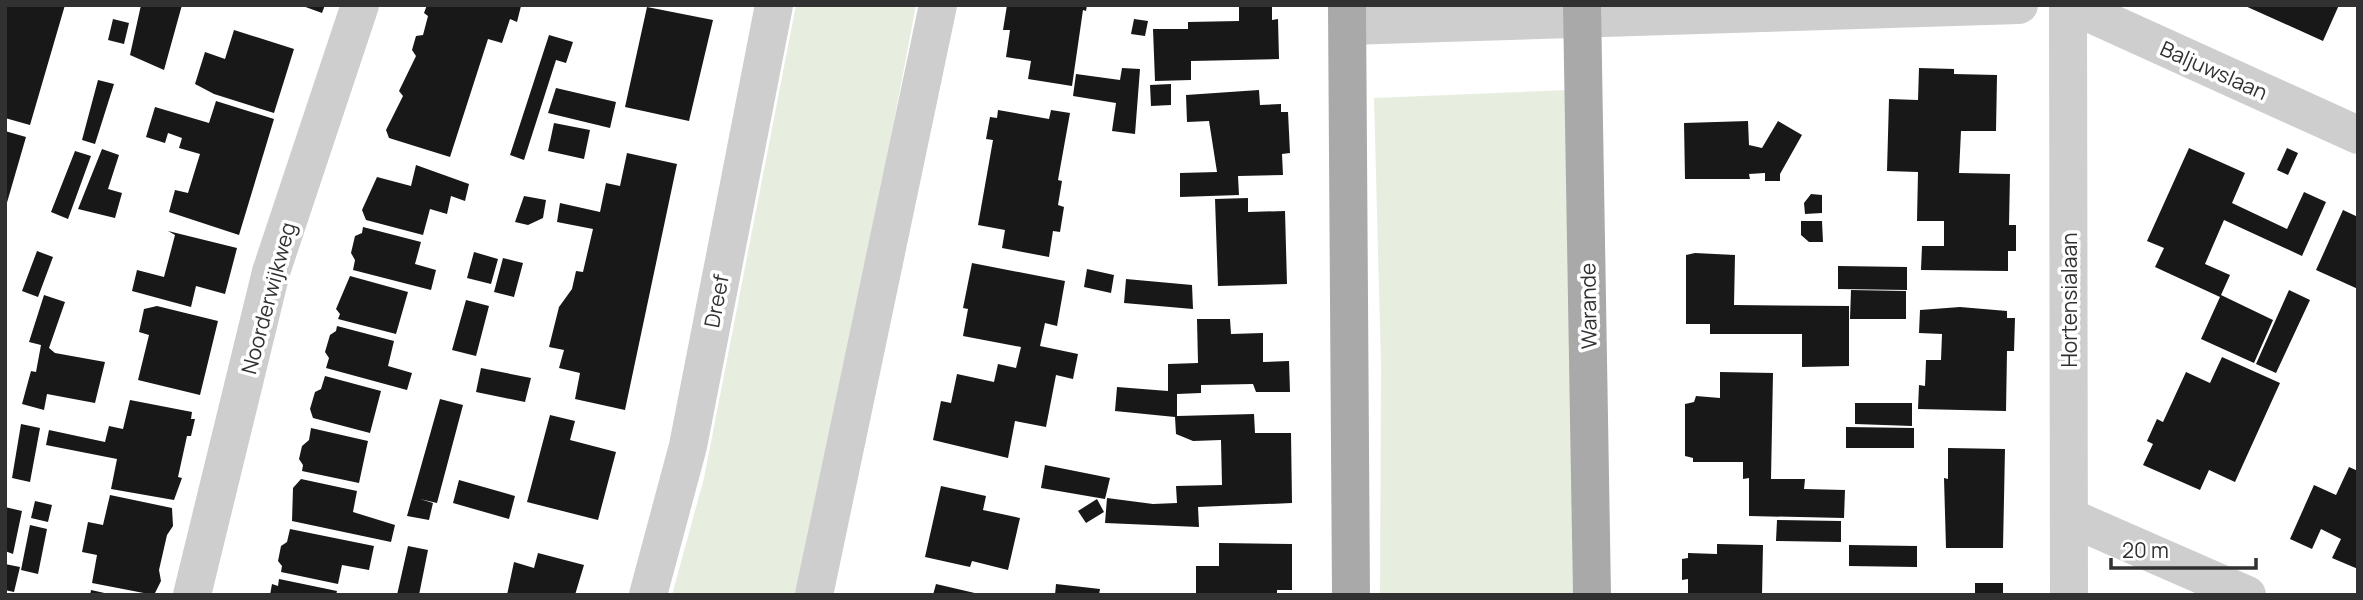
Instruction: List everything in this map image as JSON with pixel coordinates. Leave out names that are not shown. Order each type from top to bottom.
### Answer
[{"type":"main road","name":"Warande","points":[[1583,11],[1592,595]]},
{"type":"main road","points":[[1348,15],[1351,595]]},
{"type":"street","name":"Noorderwijkweg","points":[[192,595],[271,272],[360,5]]},
{"type":"street","name":"Dreef","points":[[648,595],[688,446],[774,5]]},
{"type":"street","points":[[814,595],[938,5]]},
{"type":"street","points":[[1348,15],[2019,5]]},
{"type":"street","name":"Baljuwslaan","points":[[2069,5],[2358,135]]},
{"type":"street","name":"Hortensialaan","points":[[2068,595],[2069,5]]},
{"type":"street","points":[[2069,517],[2247,595]]},
{"type":"green space","points":[[796,5],[916,5],[808,576],[803,595],[672,595],[704,478]]},
{"type":"green space","points":[[1568,90],[1573,595],[1380,595],[1381,365],[1374,98]]},
{"type":"building","points":[[5,5],[65,5],[30,125],[5,118]]},
{"type":"building","points":[[141,5],[182,5],[164,70],[130,55]]},
{"type":"building","points":[[300,5],[325,5],[322,13]]},
{"type":"building","points":[[427,5],[521,6],[517,22],[510,19],[502,43],[488,39],[450,157],[389,138],[386,130],[403,96],[399,91],[416,56],[412,50],[416,36],[423,35],[428,16],[424,13]]},
{"type":"building","points":[[1007,5],[1087,5],[1086,11],[1083,10],[1072,86],[1028,79],[1031,61],[1006,57],[1010,30],[1003,30]]},
{"type":"building","points":[[1239,5],[1272,5],[1272,20],[1278,19],[1279,59],[1191,61],[1191,80],[1155,81],[1153,29],[1188,29],[1188,22],[1239,21]]},
{"type":"building","points":[[2243,5],[2339,5],[2323,41]]},
{"type":"building","points":[[647,7],[713,20],[689,121],[625,107]]},
{"type":"building","points":[[113,19],[129,23],[124,44],[108,40]]},
{"type":"building","points":[[1134,19],[1148,21],[1145,36],[1131,34]]},
{"type":"building","points":[[234,30],[294,49],[274,113],[214,94],[195,84],[205,52],[225,59]]},
{"type":"building","points":[[549,35],[573,42],[566,63],[556,60],[524,160],[510,155]]},
{"type":"building","points":[[1122,68],[1140,69],[1135,134],[1112,131],[1116,103],[1073,96],[1076,74],[1120,80]]},
{"type":"building","points":[[1919,68],[1954,69],[1954,74],[1997,75],[1996,131],[1961,131],[1959,173],[2010,174],[2009,225],[2016,225],[2016,251],[2008,251],[2008,271],[1921,270],[1922,246],[1944,246],[1944,221],[1917,221],[1918,172],[1887,171],[1889,99],[1918,100]]},
{"type":"building","points":[[98,80],[114,84],[95,144],[82,140]]},
{"type":"building","points":[[1171,84],[1171,105],[1151,106],[1150,85]]},
{"type":"building","points":[[556,88],[616,102],[610,128],[548,113]]},
{"type":"building","points":[[1259,90],[1260,105],[1281,104],[1281,112],[1288,112],[1290,153],[1282,154],[1283,175],[1238,176],[1239,195],[1180,197],[1180,173],[1217,172],[1209,121],[1187,122],[1186,95]]},
{"type":"building","points":[[216,101],[274,119],[239,235],[169,212],[175,190],[188,193],[200,154],[179,148],[182,138],[168,133],[165,143],[146,137],[155,107],[209,123]]},
{"type":"building","points":[[998,110],[1049,119],[1051,110],[1070,113],[1058,180],[1062,181],[1058,205],[1064,207],[1060,232],[1053,231],[1049,257],[1002,248],[1005,230],[978,225],[993,140],[986,139],[990,117],[997,118]]},
{"type":"building","points":[[1748,121],[1749,145],[1762,148],[1778,121],[1802,135],[1780,174],[1780,181],[1765,181],[1765,173],[1749,174],[1750,179],[1685,179],[1684,123]]},
{"type":"building","points":[[554,123],[590,130],[584,159],[548,151]]},
{"type":"building","points":[[5,131],[26,137],[6,206],[5,206]]},
{"type":"building","points":[[2189,148],[2245,173],[2232,203],[2287,229],[2304,192],[2326,202],[2302,256],[2224,220],[2205,264],[2230,275],[2221,295],[2273,320],[2254,363],[2201,339],[2220,297],[2155,267],[2164,248],[2147,241]]},
{"type":"building","points":[[2287,148],[2298,153],[2288,175],[2277,170]]},
{"type":"building","points":[[102,149],[119,155],[108,189],[122,193],[115,218],[78,209]]},
{"type":"building","points":[[75,151],[91,156],[68,219],[51,212]]},
{"type":"building","points":[[627,153],[677,164],[625,410],[575,399],[580,373],[559,368],[564,350],[549,347],[559,307],[572,289],[576,271],[583,272],[593,229],[557,222],[560,203],[600,212],[606,183],[620,186]]},
{"type":"building","points":[[416,165],[469,184],[465,201],[451,196],[447,214],[430,209],[423,235],[366,220],[362,210],[377,177],[411,186]]},
{"type":"building","points":[[1811,194],[1822,195],[1822,213],[1805,214],[1804,203]]},
{"type":"building","points":[[524,196],[546,200],[543,218],[528,225],[515,222]]},
{"type":"building","points":[[1248,198],[1248,212],[1285,211],[1287,284],[1218,286],[1215,199]]},
{"type":"building","points":[[2343,210],[2358,217],[2358,289],[2316,270]]},
{"type":"building","points":[[1801,221],[1822,221],[1823,242],[1809,242],[1801,235]]},
{"type":"building","points":[[363,227],[421,242],[415,264],[436,270],[431,290],[353,270],[355,260],[351,253],[355,236],[362,233]]},
{"type":"building","points":[[168,231],[237,248],[225,294],[196,286],[191,307],[132,291],[137,270],[164,277],[175,235]]},
{"type":"building","points":[[37,251],[53,257],[38,297],[22,291]]},
{"type":"building","points":[[474,252],[498,259],[491,284],[467,278]]},
{"type":"building","points":[[1686,255],[1735,255],[1734,305],[1849,306],[1849,366],[1802,367],[1802,334],[1710,334],[1710,324],[1686,324]]},
{"type":"building","points":[[503,258],[523,263],[514,297],[494,292]]},
{"type":"building","points":[[972,263],[1065,281],[1057,326],[1045,323],[1040,346],[1078,354],[1073,379],[1056,375],[1046,427],[1015,421],[1008,458],[933,440],[941,401],[951,403],[957,374],[994,382],[998,364],[1016,368],[1021,347],[963,336],[968,309],[963,308]]},
{"type":"building","points":[[1838,266],[1907,267],[1907,290],[1838,289]]},
{"type":"building","points":[[1087,269],[1114,275],[1111,293],[1084,287]]},
{"type":"building","points":[[350,276],[408,292],[396,334],[338,319],[340,314],[336,309]]},
{"type":"building","points":[[1126,279],[1192,285],[1193,309],[1124,303]]},
{"type":"building","points":[[1851,290],[1906,291],[1906,319],[1850,319]]},
{"type":"building","points":[[2289,290],[2310,300],[2276,373],[2256,364]]},
{"type":"building","points":[[44,295],[65,302],[49,348],[55,353],[105,362],[95,403],[47,394],[44,410],[22,404],[31,371],[36,372],[41,345],[29,342]]},
{"type":"building","points":[[466,300],[489,306],[476,356],[452,350]]},
{"type":"building","points":[[157,306],[218,321],[200,395],[138,380],[149,335],[139,332],[144,309]]},
{"type":"building","points":[[1960,307],[2007,311],[2007,318],[2015,318],[2014,351],[2007,351],[2006,411],[1918,409],[1919,385],[1925,386],[1926,360],[1941,360],[1942,334],[1919,333],[1920,310]]},
{"type":"building","points":[[1197,319],[1230,319],[1231,334],[1263,333],[1263,362],[1289,361],[1290,392],[1256,392],[1253,384],[1201,385],[1201,393],[1177,394],[1177,416],[1254,414],[1255,433],[1291,433],[1292,503],[1198,507],[1199,527],[1105,523],[1107,498],[1153,504],[1177,503],[1176,486],[1222,485],[1221,440],[1193,441],[1176,434],[1175,417],[1115,411],[1117,387],[1168,391],[1168,364],[1198,363]]},
{"type":"building","points":[[337,326],[394,341],[388,366],[412,373],[407,390],[326,368],[329,358],[325,352],[330,335],[336,331]]},
{"type":"building","points":[[2222,357],[2280,383],[2235,482],[2209,470],[2200,490],[2143,465],[2153,444],[2147,441],[2157,419],[2163,422],[2186,372],[2210,383]]},
{"type":"building","points":[[481,368],[531,378],[525,402],[476,392]]},
{"type":"building","points":[[1720,372],[1773,373],[1771,479],[1805,479],[1804,489],[1845,490],[1844,518],[1749,516],[1749,478],[1743,479],[1743,462],[1693,462],[1693,458],[1685,456],[1685,404],[1694,402],[1696,396],[1720,398]]},
{"type":"building","points":[[325,376],[381,391],[370,433],[313,418],[310,409],[315,392],[321,389]]},
{"type":"building","points":[[440,399],[463,405],[437,503],[420,499],[433,503],[429,520],[407,516]]},
{"type":"building","points":[[130,400],[192,412],[191,419],[195,419],[191,436],[187,436],[178,477],[182,478],[174,500],[111,489],[117,459],[46,445],[49,430],[105,442],[109,426],[123,429]]},
{"type":"building","points":[[1855,403],[1912,403],[1912,426],[1855,424]]},
{"type":"building","points":[[550,415],[575,421],[570,440],[616,452],[598,520],[527,502]]},
{"type":"building","points":[[21,424],[40,428],[30,482],[12,478]]},
{"type":"building","points":[[1846,427],[1914,428],[1914,448],[1846,448]]},
{"type":"building","points":[[311,428],[368,441],[359,483],[302,471],[303,465],[299,459],[302,446],[309,440]]},
{"type":"building","points":[[1948,448],[2005,449],[2003,548],[1946,548],[1944,478],[1948,479]]},
{"type":"building","points":[[1045,465],[1110,478],[1105,499],[1041,488]]},
{"type":"building","points":[[2349,467],[2358,471],[2358,569],[2332,558],[2341,539],[2321,529],[2312,549],[2290,539],[2314,485],[2336,495]]},
{"type":"building","points":[[301,479],[357,491],[353,512],[395,525],[391,542],[292,521],[293,488]]},
{"type":"building","points":[[459,480],[515,496],[509,519],[453,503]]},
{"type":"building","points":[[941,486],[986,496],[983,510],[1020,518],[1008,570],[972,561],[970,567],[925,557]]},
{"type":"building","points":[[110,495],[172,508],[173,526],[167,535],[159,570],[161,581],[154,595],[92,583],[97,555],[82,552],[88,522],[103,525]]},
{"type":"building","points":[[1097,499],[1104,512],[1086,523],[1078,511]]},
{"type":"building","points":[[35,501],[52,505],[48,522],[31,518]]},
{"type":"building","points":[[5,507],[22,511],[13,554],[5,551]]},
{"type":"building","points":[[1777,520],[1841,521],[1841,542],[1776,541]]},
{"type":"building","points":[[30,525],[47,529],[38,574],[21,570]]},
{"type":"building","points":[[290,529],[374,546],[369,570],[342,565],[338,584],[281,572],[282,566],[278,561],[281,546],[287,542]]},
{"type":"building","points":[[1219,543],[1292,544],[1292,590],[1277,590],[1277,595],[1196,595],[1196,566],[1219,566]]},
{"type":"building","points":[[1717,544],[1763,545],[1762,595],[1688,595],[1688,579],[1682,580],[1682,559],[1688,558],[1688,553],[1717,554]]},
{"type":"building","points":[[1849,545],[1917,546],[1917,567],[1849,566]]},
{"type":"building","points":[[408,546],[428,550],[419,595],[397,595]]},
{"type":"building","points":[[538,553],[584,565],[575,595],[507,595],[514,562],[534,568]]},
{"type":"building","points":[[5,564],[20,567],[14,592],[5,590]]},
{"type":"building","points":[[279,579],[337,591],[336,595],[270,595],[272,584],[278,586]]},
{"type":"building","points":[[1975,583],[2003,583],[2003,595],[1975,595]]},
{"type":"building","points":[[936,584],[979,594],[979,595],[933,595]]},
{"type":"building","points":[[1056,584],[1100,589],[1099,595],[1055,595]]},
{"type":"building","points":[[91,590],[109,594],[109,595],[90,595]]}]
